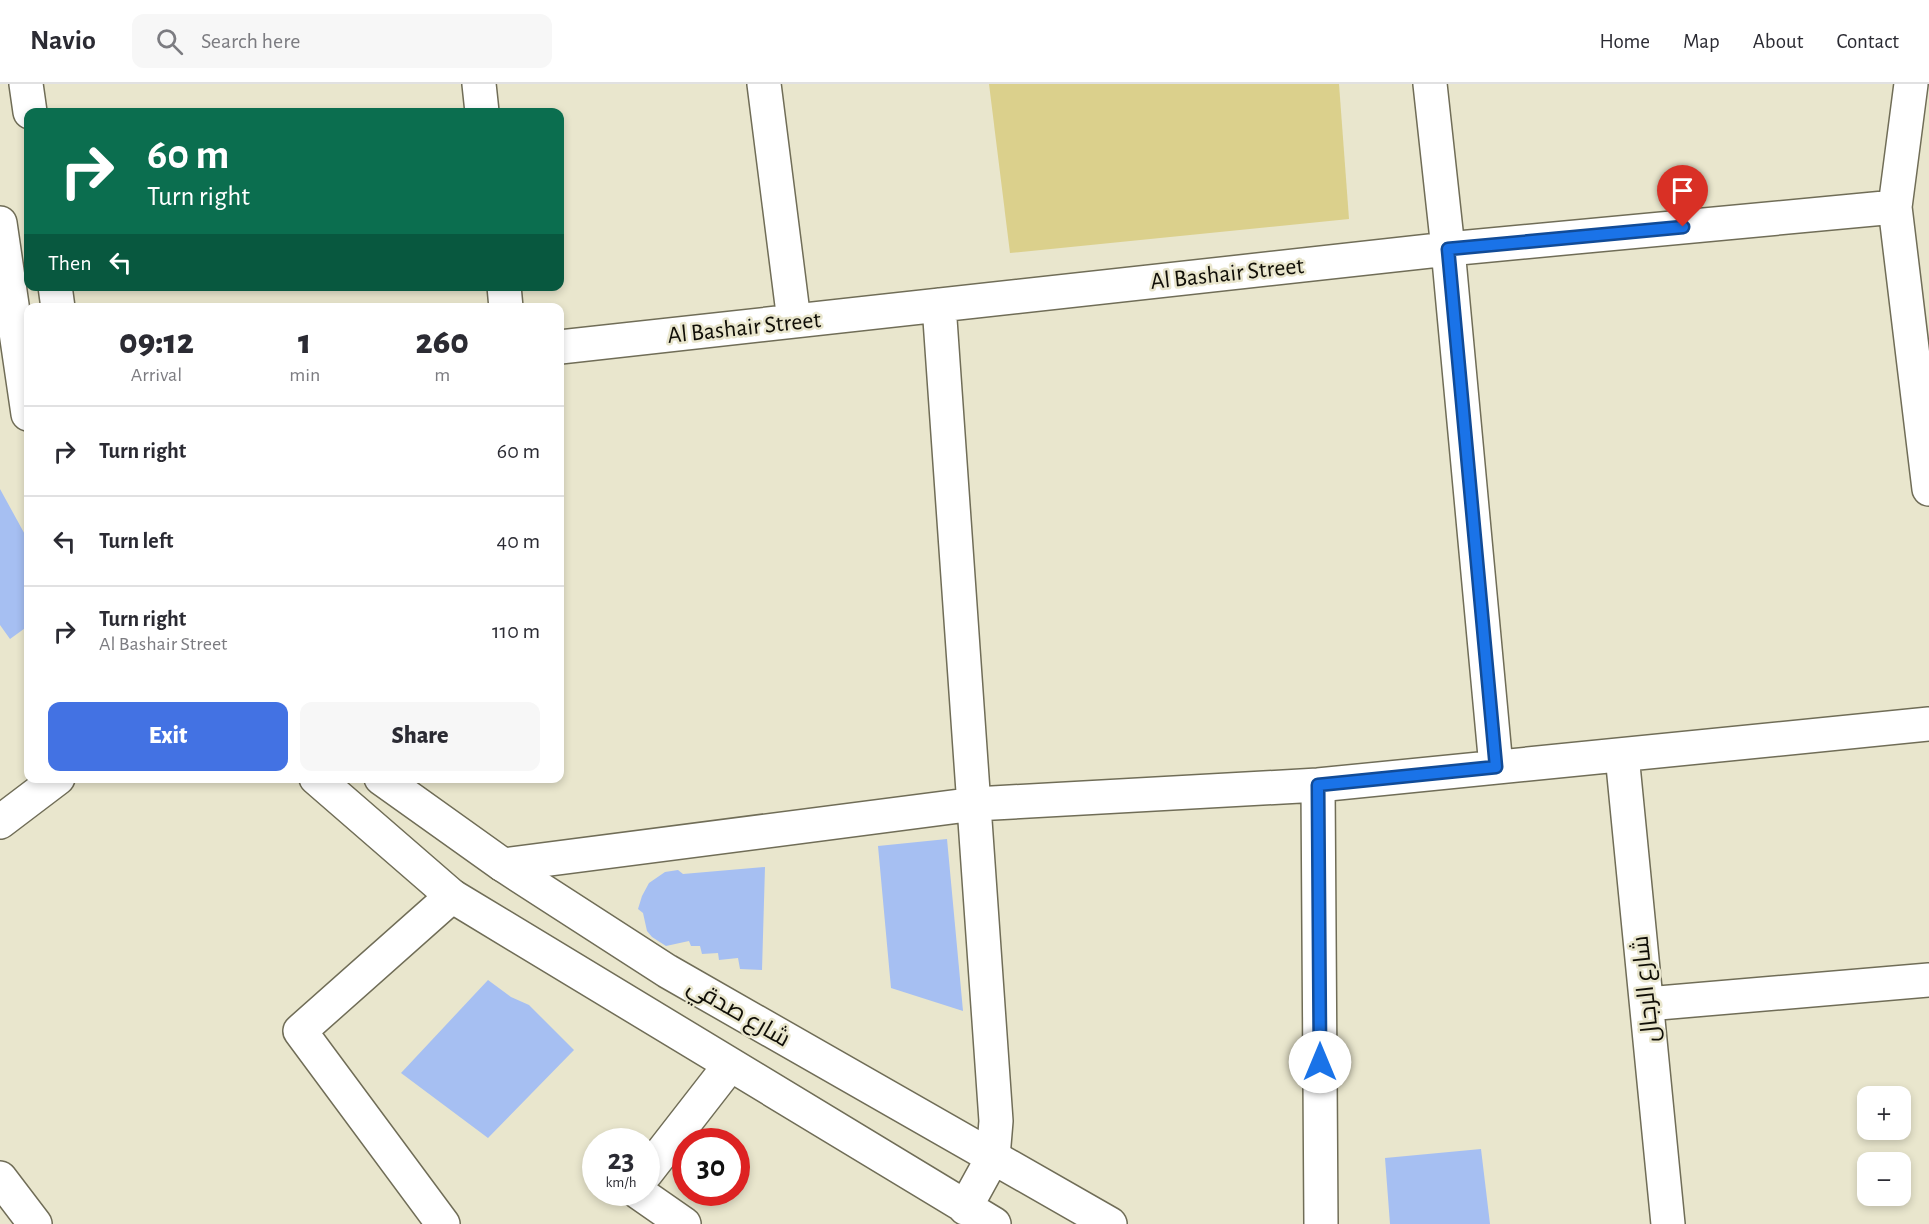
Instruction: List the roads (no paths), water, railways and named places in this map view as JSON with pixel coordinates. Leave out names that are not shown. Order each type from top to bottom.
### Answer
[{"type":"street","points":[[26,84],[29,108]]},
{"type":"street","points":[[479,84],[482,108]]},
{"type":"street","points":[[764,84],[794,321]]},
{"type":"street","points":[[1430,84],[1448,249],[1496,767]]},
{"type":"street","points":[[1911,84],[1894,207],[1926,440],[1929,489]]},
{"type":"street","name":"Al Bashair Street","points":[[564,347],[1448,249],[1894,207]]},
{"type":"street","points":[[0,223],[24,387]]},
{"type":"street","points":[[939,305],[996,1121],[993,1156],[965,1208]]},
{"type":"street","points":[[502,865],[975,804],[1318,785],[1929,724]]},
{"type":"street","name":"شارع الرجال","points":[[1622,755],[1668,1224]]},
{"type":"street","points":[[0,822],[51,783]]},
{"type":"street","name":"شارع صدقي","points":[[322,783],[452,896],[994,1224]]},
{"type":"street","name":"شارع صدقي","points":[[388,783],[502,865],[668,971],[1110,1224]]},
{"type":"street","points":[[1318,785],[1321,1224]]},
{"type":"street","points":[[443,1224],[300,1030],[452,896]]},
{"type":"street","points":[[1647,1004],[1929,980]]},
{"type":"street","points":[[660,1155],[730,1065]]},
{"type":"street","points":[[0,1178],[35,1224]]},
{"type":"street","points":[[658,1206],[684,1224]]}]
